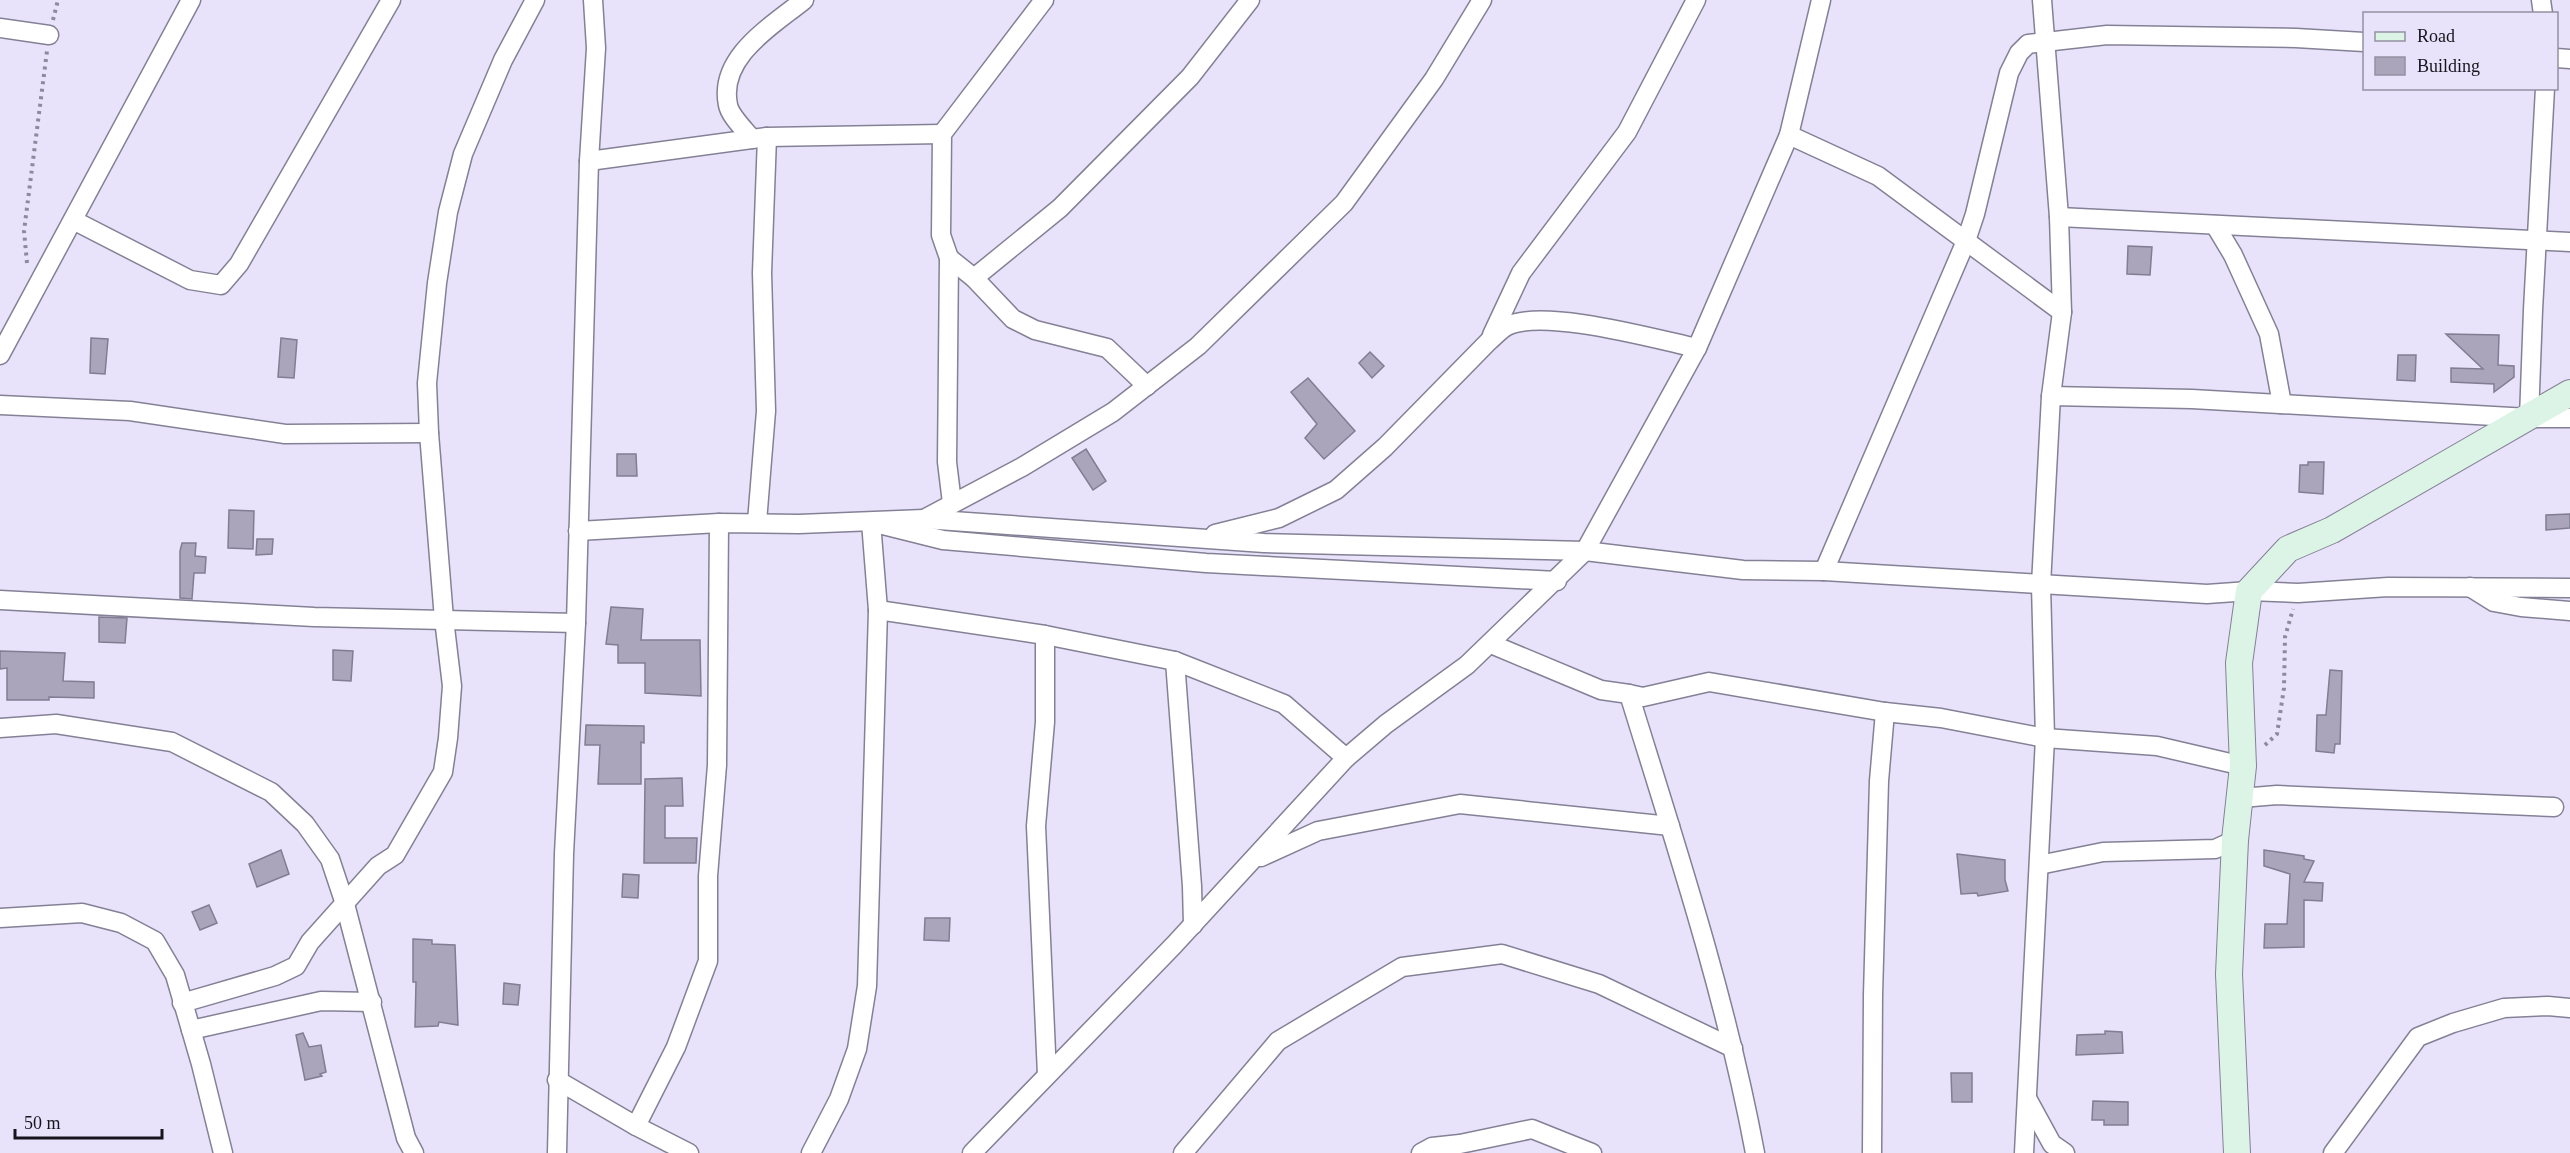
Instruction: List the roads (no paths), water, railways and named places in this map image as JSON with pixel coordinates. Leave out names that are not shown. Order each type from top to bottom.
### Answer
[{"type":"street","points":[[0,355],[191,0]]},
{"type":"street","points":[[73,220],[190,280],[220,285],[239,264],[392,0]]},
{"type":"street","points":[[182,1003],[275,976],[296,966],[310,942],[378,866],[395,855],[442,772],[448,738],[452,686],[444,620],[427,383],[437,283],[448,212],[463,154],[503,60],[535,0]]},
{"type":"street","points":[[557,1153],[564,854],[576,623],[589,161],[596,48],[593,0]]},
{"type":"street","points":[[758,522],[766,411],[760,138],[728,107],[727,83],[744,49],[804,0]]},
{"type":"street","points":[[952,503],[947,462],[949,258],[941,235],[942,134],[1044,0]]},
{"type":"street","points":[[974,278],[1060,208],[1190,76],[1250,0]]},
{"type":"street","points":[[924,519],[1022,467],[1103,418],[1198,346],[1344,203],[1434,79],[1482,0]]},
{"type":"street","points":[[1489,341],[1521,273],[1627,132],[1696,0]]},
{"type":"street","points":[[972,1153],[1193,925],[1346,758],[1386,724],[1467,665],[1557,581],[1585,551],[1696,348],[1789,135],[1821,0]]},
{"type":"street","points":[[2024,1153],[2045,738],[2041,585],[2051,396],[2062,312],[2059,217],[2042,0]]},
{"type":"street","points":[[0,28],[49,35]]},
{"type":"street","points":[[1824,571],[1966,241],[1975,214],[2009,73],[2019,53],[2028,44],[2045,40],[2106,35],[2296,38],[2363,42]]},
{"type":"street","points":[[2529,418],[2532,310],[2538,241],[2545,90]]},
{"type":"street","points":[[589,161],[760,138],[942,134]]},
{"type":"street","points":[[1789,135],[1878,176],[2062,312]]},
{"type":"street","points":[[2059,217],[2570,242]]},
{"type":"street","points":[[2215,225],[2233,255],[2270,334],[2282,404]]},
{"type":"street","points":[[949,258],[974,278],[1013,319],[1035,330],[1107,348],[1147,386]]},
{"type":"street","points":[[1190,539],[1279,518],[1336,490],[1385,447],[1489,341],[1507,326],[1524,322],[1586,325],[1696,348]]},
{"type":"street","points":[[2237,1153],[2229,974],[2235,840],[2243,766],[2239,663],[2249,591],[2288,549],[2332,530],[2570,393]]},
{"type":"street","points":[[2051,396],[2192,399],[2529,418],[2570,418]]},
{"type":"street","points":[[0,405],[130,411],[285,434],[429,433]]},
{"type":"street","points":[[578,531],[758,522],[871,522],[924,519],[1190,539],[1444,549],[1585,551],[1743,570],[1824,571],[2207,594],[2249,591],[2298,593],[2388,587],[2570,588]]},
{"type":"street","points":[[871,522],[943,540],[1206,563],[1557,581]]},
{"type":"street","points":[[811,1153],[839,1099],[857,1049],[867,986],[878,610],[871,522]]},
{"type":"street","points":[[636,1126],[676,1047],[708,961],[708,876],[717,765],[719,524]]},
{"type":"street","points":[[2470,586],[2494,602],[2520,608],[2570,611]]},
{"type":"street","points":[[0,600],[302,616],[576,623]]},
{"type":"street","points":[[878,610],[1045,635],[1175,661],[1284,704],[1346,758]]},
{"type":"street","points":[[1045,635],[1045,722],[1036,826],[1047,1075]]},
{"type":"street","points":[[1491,644],[1601,690],[1643,697],[1709,682],[1885,712],[1941,718],[2045,738],[2157,746],[2243,766]]},
{"type":"street","points":[[1175,661],[1193,925]]},
{"type":"street","points":[[1629,694],[1670,826],[1733,1048],[1755,1153]]},
{"type":"street","points":[[1872,1153],[1878,793],[1885,712]]},
{"type":"street","points":[[0,728],[56,724],[172,742],[271,792],[304,824],[330,859],[372,1002],[406,1138],[414,1153]]},
{"type":"street","points":[[2241,798],[2277,795],[2554,807]]},
{"type":"street","points":[[1253,861],[1318,831],[1460,804],[1670,826]]},
{"type":"street","points":[[2039,864],[2103,852],[2215,849],[2235,840]]},
{"type":"street","points":[[0,918],[82,913],[121,923],[155,941],[175,975],[201,1064],[223,1153]]},
{"type":"street","points":[[1183,1153],[1278,1041],[1401,967],[1502,954],[1599,984],[1733,1048]]},
{"type":"street","points":[[191,1030],[321,1001],[372,1002]]},
{"type":"street","points":[[2333,1153],[2418,1037],[2453,1023],[2505,1008],[2548,1006],[2570,1008]]},
{"type":"street","points":[[557,1080],[636,1126],[689,1153]]},
{"type":"street","points":[[2028,1100],[2052,1144],[2065,1153]]},
{"type":"street","points":[[1421,1153],[1432,1147],[1466,1149],[1532,1129],[1592,1153]]}]
